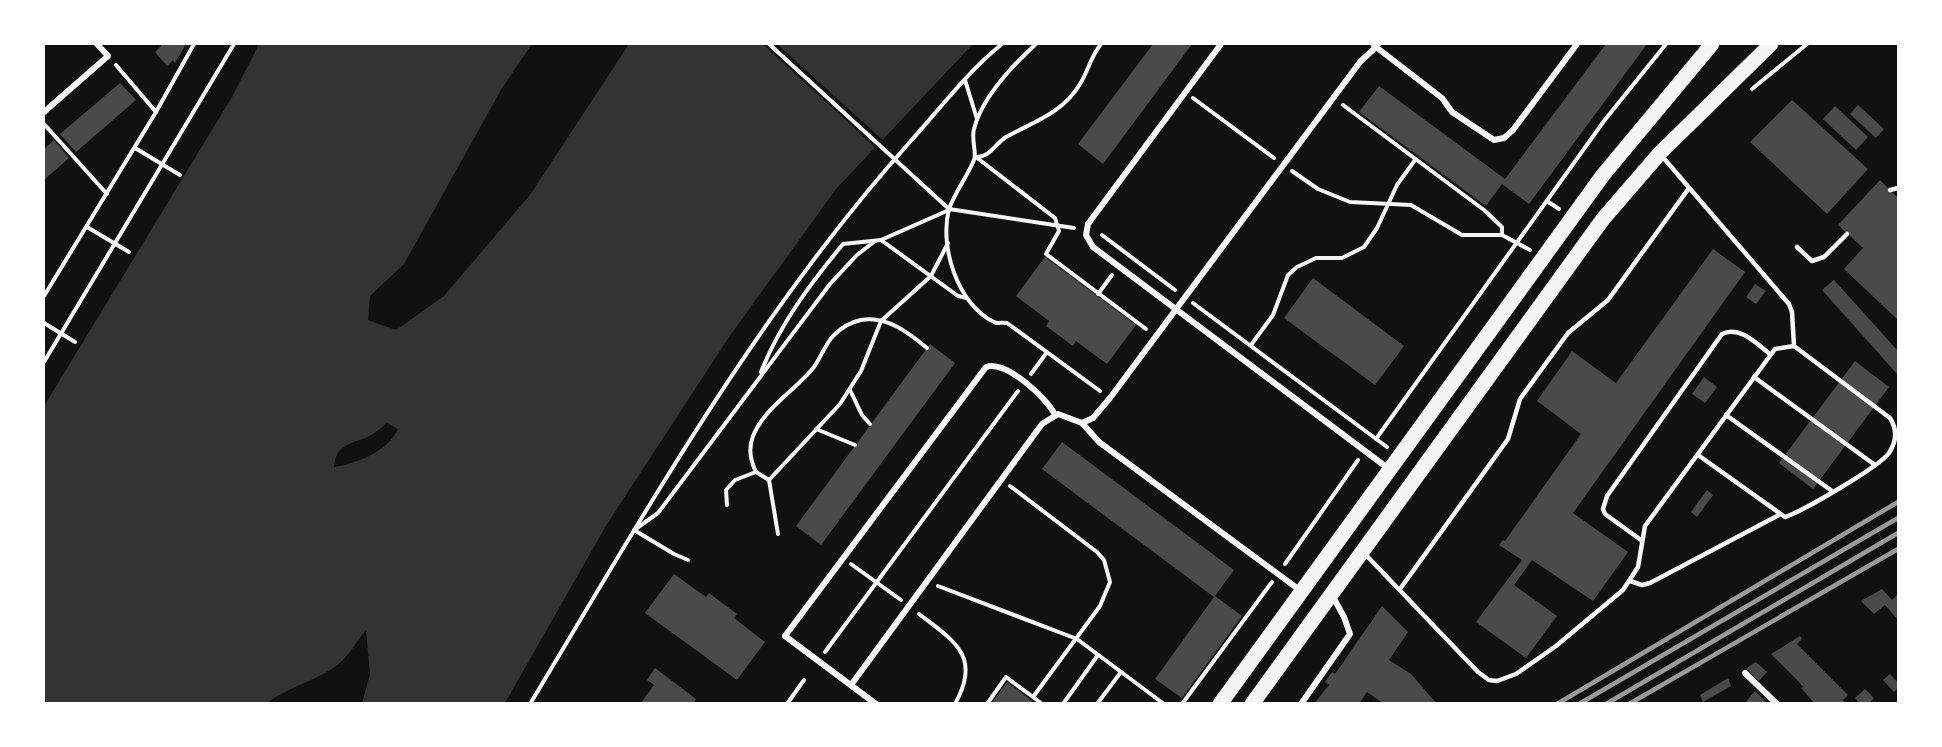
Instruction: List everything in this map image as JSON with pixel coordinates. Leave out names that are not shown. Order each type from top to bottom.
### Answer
[{"type":"main road","points":[[1220,704],[1603,175],[1712,44]]},
{"type":"main road","points":[[1252,704],[1576,255],[1659,153],[1771,44]]},
{"type":"street","points":[[44,112],[108,56],[97,44]]},
{"type":"street","points":[[1221,44],[1086,230],[1088,240],[1093,247],[1390,469]]},
{"type":"street","points":[[1082,423],[1093,418],[1110,398],[1360,62],[1376,45],[1442,98],[1452,112],[1494,140],[1504,138],[1513,130],[1577,44]]},
{"type":"street","points":[[876,704],[785,636],[986,367],[1002,367],[1045,398],[1055,415]]},
{"type":"street","points":[[851,685],[1042,424],[1055,415],[1065,415],[1082,423],[1099,442],[1301,591]]},
{"type":"street","points":[[1301,704],[1350,634],[1344,616],[1332,594]]},
{"type":"street","points":[[1745,673],[1777,704]]},
{"type":"lane","points":[[1659,153],[1789,304],[1792,312],[1794,345]]},
{"type":"lane","points":[[1400,589],[1504,445],[1512,428],[1517,404],[1527,389],[1568,333],[1608,300],[1689,188]]},
{"type":"lane","points":[[1890,190],[1899,188]]},
{"type":"lane","points":[[1797,247],[1812,261],[1824,257],[1847,234]]},
{"type":"lane","points":[[1641,540],[1605,514],[1603,510],[1607,496],[1722,334],[1728,331],[1740,333],[1770,354]]},
{"type":"lane","points":[[1363,551],[1478,672],[1489,680],[1497,681],[1516,674],[1556,646],[1608,604],[1630,581],[1638,567],[1645,526],[1770,354],[1779,347],[1794,345],[1890,418],[1896,434],[1894,444],[1883,460],[1785,517],[1779,515],[1698,455]]},
{"type":"lane","points":[[1754,377],[1875,465]]},
{"type":"lane","points":[[1726,415],[1832,491]]},
{"type":"lane","points":[[1630,581],[1641,585],[1650,583],[1779,515]]},
{"type":"path","points":[[44,293],[135,148],[194,44]]},
{"type":"path","points":[[44,362],[234,44]]},
{"type":"path","points":[[770,44],[950,209],[1086,230],[1115,244],[1387,447]]},
{"type":"path","points":[[530,704],[634,530],[742,360],[816,255],[883,172],[965,80],[1002,44]]},
{"type":"path","points":[[1035,44],[1009,74],[977,120],[973,135],[976,158],[950,209],[949,242],[955,276],[966,298],[996,324],[1007,323],[1110,398]]},
{"type":"path","points":[[976,158],[986,156],[1006,138],[1045,118],[1062,105],[1080,84],[1101,44]]},
{"type":"path","points":[[1369,446],[1604,121],[1666,44]]},
{"type":"path","points":[[1748,93],[1807,44]]},
{"type":"path","points":[[108,56],[156,112]]},
{"type":"path","points":[[965,80],[977,120]]},
{"type":"path","points":[[1186,92],[1318,189],[1340,199],[1358,203],[1388,202],[1417,207],[1462,235],[1502,235],[1534,252]]},
{"type":"path","points":[[1334,97],[1494,219],[1502,228],[1502,235]]},
{"type":"path","points":[[44,124],[106,194]]},
{"type":"path","points":[[135,148],[180,175]]},
{"type":"path","points":[[976,158],[1051,213],[1060,226],[1057,237],[1046,254],[1156,337]]},
{"type":"path","points":[[1251,345],[1273,315],[1288,275],[1306,261],[1316,258],[1342,258],[1364,247],[1377,228],[1388,202],[1415,160]]},
{"type":"path","points":[[758,378],[788,317],[809,285],[843,244],[881,240],[950,209]]},
{"type":"path","points":[[87,227],[129,252]]},
{"type":"path","points":[[881,240],[958,296],[966,298]]},
{"type":"path","points":[[634,530],[658,513],[758,378],[845,267],[875,241]]},
{"type":"path","points":[[769,480],[850,390],[861,371],[881,321],[930,276],[949,242]]},
{"type":"path","points":[[1098,294],[1120,265]]},
{"type":"path","points":[[777,534],[769,480],[756,472],[750,457],[752,440],[769,413],[815,366],[829,341],[841,329],[863,319],[881,321],[901,329],[927,348]]},
{"type":"path","points":[[44,323],[75,342]]},
{"type":"path","points":[[1030,375],[1047,352]]},
{"type":"path","points":[[824,653],[1020,389]]},
{"type":"path","points":[[850,390],[862,416],[870,424]]},
{"type":"path","points":[[816,429],[855,445]]},
{"type":"path","points":[[1283,567],[1362,454]]},
{"type":"path","points":[[727,505],[725,495],[729,485],[744,475],[756,472]]},
{"type":"path","points":[[1002,480],[1082,538],[1104,560],[1110,582],[1100,606],[1033,697]]},
{"type":"path","points":[[634,530],[688,560]]},
{"type":"path","points":[[843,558],[901,600]]},
{"type":"path","points":[[1182,704],[1274,579]]},
{"type":"path","points":[[927,582],[1077,639],[1164,704]]},
{"type":"path","points":[[920,614],[950,638],[963,652],[965,683],[955,704]]},
{"type":"path","points":[[1063,704],[1098,655]]},
{"type":"path","points":[[1097,704],[1121,672]]},
{"type":"path","points":[[987,704],[1006,677],[1042,704]]},
{"type":"path","points":[[786,704],[804,680]]},
{"type":"shaded area","points":[[259,44],[532,44],[502,88],[404,264],[370,296],[368,320],[396,330],[444,296],[530,195],[629,44],[973,44],[836,189],[729,337],[607,524],[505,703],[362,703],[370,674],[366,630],[334,668],[267,703],[44,703],[44,406],[232,97]],"holes":[[[387,423],[398,429],[387,444],[371,455],[353,463],[334,467],[337,454],[344,446],[370,436]]]},
{"type":"pier","points":[[763,44],[777,44],[884,141],[877,149]]},
{"type":"building","points":[[159,44],[186,44],[175,63],[173,60],[167,66],[155,52],[161,46]]},
{"type":"building","points":[[1153,44],[1192,44],[1103,164],[1078,144]]},
{"type":"building","points":[[1606,44],[1647,44],[1529,204],[1502,184],[1486,206],[1359,112],[1379,86],[1505,179]]},
{"type":"building","points":[[120,83],[136,100],[76,152],[60,134]]},
{"type":"building","points":[[1792,100],[1868,169],[1827,214],[1750,142]]},
{"type":"building","points":[[1858,105],[1884,129],[1876,138],[1850,114]]},
{"type":"building","points":[[1835,106],[1868,137],[1856,150],[1823,119]]},
{"type":"building","points":[[54,140],[69,158],[44,180],[44,149]]},
{"type":"building","points":[[1880,180],[1898,198],[1898,320],[1844,269],[1863,248],[1838,225]]},
{"type":"building","points":[[1713,249],[1745,272],[1573,513],[1628,552],[1593,601],[1532,560],[1514,585],[1557,616],[1526,658],[1476,622],[1522,560],[1499,545],[1503,540],[1505,541],[1581,434],[1537,401],[1572,351],[1616,383]]},
{"type":"building","points":[[1045,257],[1136,325],[1107,364],[1076,341],[1073,346],[1046,326],[1049,321],[1016,296]]},
{"type":"building","points":[[1313,278],[1404,346],[1375,385],[1284,318]]},
{"type":"building","points":[[1834,280],[1898,351],[1898,375],[1822,290]]},
{"type":"building","points":[[1755,284],[1766,291],[1756,304],[1746,297]]},
{"type":"building","points":[[930,344],[955,363],[821,545],[796,526]]},
{"type":"building","points":[[1855,361],[1889,387],[1813,489],[1779,463]]},
{"type":"building","points":[[1704,377],[1717,387],[1705,403],[1692,394]]},
{"type":"building","points":[[1062,442],[1234,570],[1215,596],[1242,616],[1182,698],[1155,679],[1214,597],[1042,469]]},
{"type":"building","points":[[1707,490],[1713,495],[1697,517],[1691,512]]},
{"type":"building","points":[[674,574],[706,597],[709,593],[737,614],[734,618],[765,642],[737,680],[645,613]]},
{"type":"building","points":[[1882,589],[1892,600],[1898,594],[1898,620],[1885,605],[1874,614],[1861,601]]},
{"type":"building","points":[[1382,606],[1408,632],[1389,660],[1411,674],[1437,704],[1384,704],[1367,692],[1359,704],[1314,704],[1329,685],[1325,682],[1332,672],[1335,674]]},
{"type":"building","points":[[1800,636],[1802,639],[1797,644],[1848,695],[1843,700],[1846,704],[1815,704],[1801,688],[1803,687],[1799,682],[1771,654]]},
{"type":"building","points":[[1756,662],[1767,672],[1759,681],[1746,668]]},
{"type":"building","points":[[655,668],[696,699],[693,704],[640,704],[654,685],[647,680]]},
{"type":"building","points":[[1890,674],[1898,683],[1898,688],[1894,692],[1883,680]]},
{"type":"building","points":[[1728,678],[1731,686],[1703,702],[1700,695]]},
{"type":"building","points":[[1007,682],[1036,704],[991,704]]},
{"type":"building","points":[[1865,689],[1874,698],[1869,704],[1860,704],[1855,698]]},
{"type":"building","points":[[1755,691],[1768,704],[1744,704]]},
{"type":"railway","points":[[1557,704],[1898,502]]},
{"type":"railway","points":[[1579,704],[1898,518]]},
{"type":"railway","points":[[1606,704],[1898,533]]},
{"type":"railway","points":[[1629,704],[1898,549]]}]
